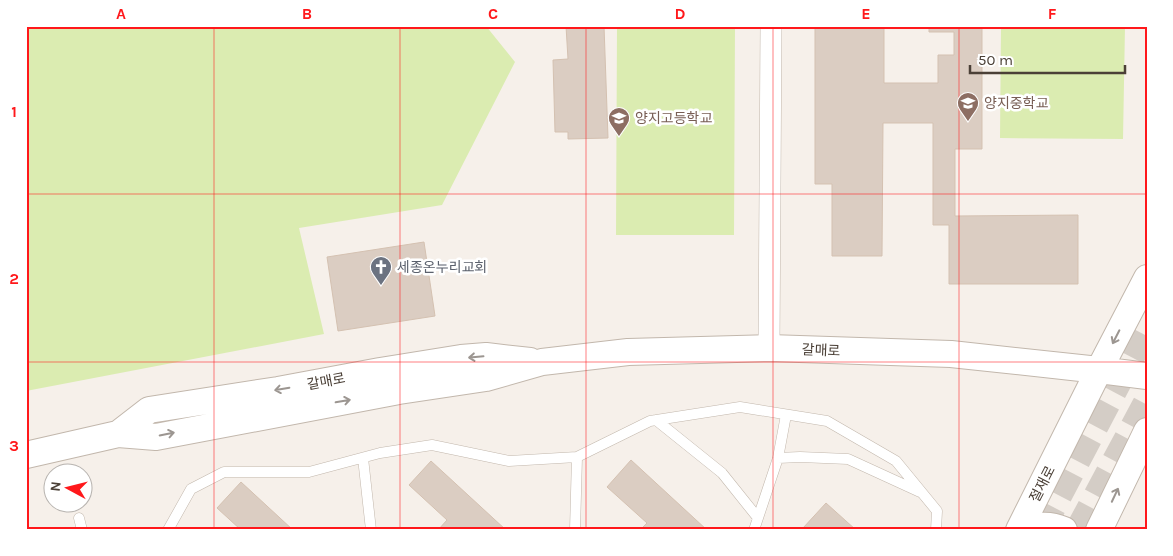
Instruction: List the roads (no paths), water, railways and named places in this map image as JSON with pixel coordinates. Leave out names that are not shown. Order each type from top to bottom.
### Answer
[{"type":"street","points":[[769,348],[771,26]]},
{"type":"street","name":"절재로","points":[[1019,530],[1142,286]]},
{"type":"street","name":"갈매로","points":[[26,455],[118,434],[149,410],[461,358],[486,356],[542,362],[628,352],[769,348],[951,354],[1147,376]]},
{"type":"street","points":[[1099,530],[1147,432]]},
{"type":"street","points":[[1027,530],[1032,527],[1053,525],[1064,530]]},
{"type":"lane","points":[[168,530],[191,489],[224,472],[309,472],[380,453],[432,445],[510,462],[577,457],[650,421],[740,407],[827,421],[896,461],[937,510],[936,530]]},
{"type":"lane","points":[[754,530],[778,458],[786,415]]},
{"type":"lane","points":[[656,420],[722,473],[758,518]]},
{"type":"lane","points":[[575,530],[577,457]]},
{"type":"lane","points":[[363,458],[371,530]]},
{"type":"lane","points":[[778,458],[848,459],[923,493]]},
{"type":"lane","points":[[79,518],[82,530]]},
{"type":"tunnel","points":[[1041,530],[1147,328]]},
{"type":"tunnel","points":[[1078,530],[1147,401]]},
{"type":"place","name":"양지중학교","points":[[968,122]]},
{"type":"place","name":"양지고등학교","points":[[619,137]]},
{"type":"place","name":"세종온누리교회","points":[[381,286]]}]
